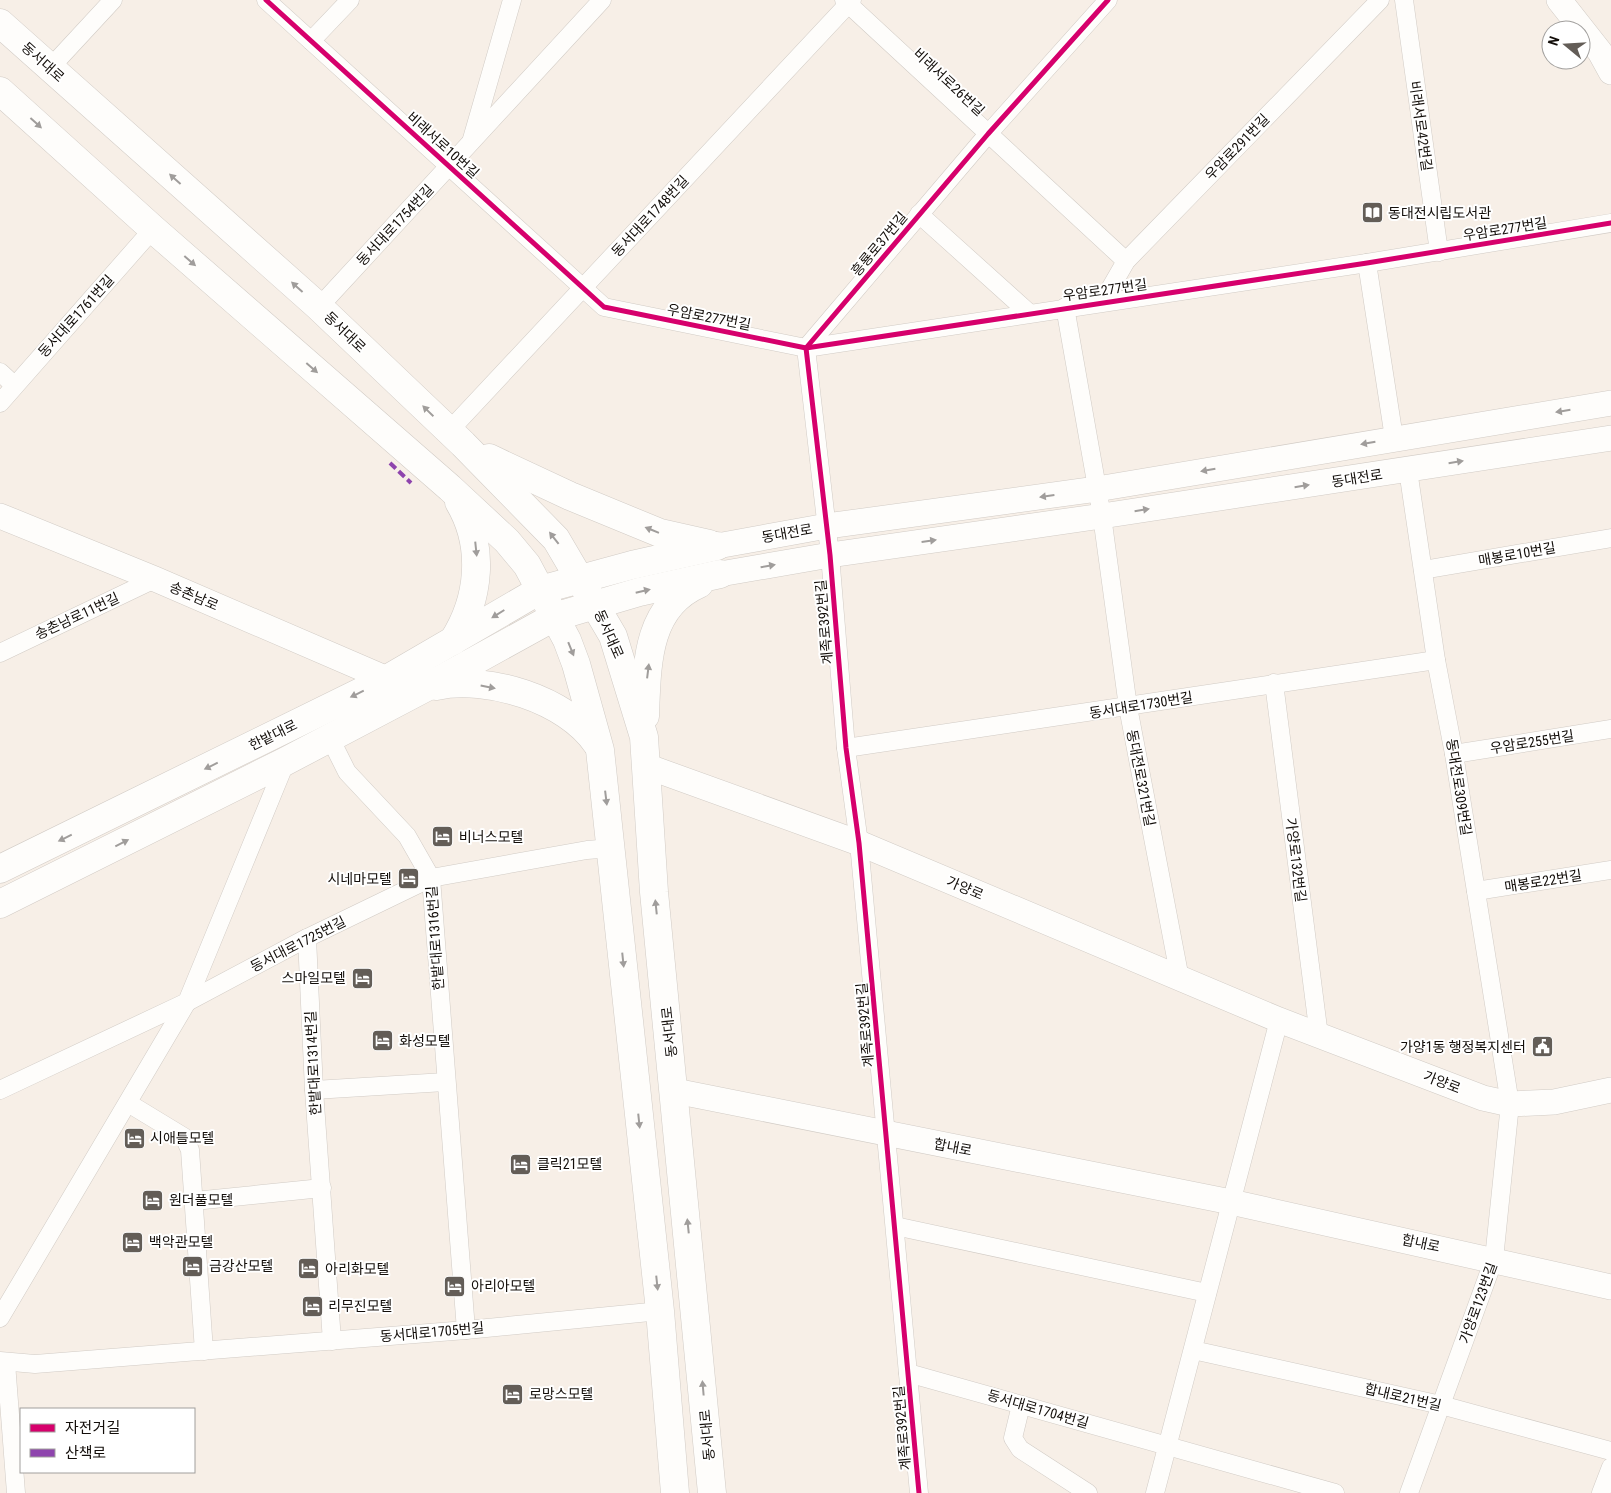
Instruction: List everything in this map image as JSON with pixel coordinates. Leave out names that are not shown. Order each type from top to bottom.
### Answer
[{"type":"main road","name":"동서대로","points":[[0,23],[319,307],[546,527],[596,604],[618,649],[644,737],[654,892],[675,1091],[712,1493]]},
{"type":"main road","points":[[0,90],[153,229],[450,488],[519,554],[572,652],[600,750],[612,848],[660,1312],[672,1445],[674,1493]]},
{"type":"main road","points":[[456,438],[532,480],[660,533],[716,546]]},
{"type":"main road","points":[[450,488],[469,521],[475,540],[477,563],[471,601],[460,630],[453,641]]},
{"type":"main road","name":"동대전로","points":[[540,590],[716,546]]},
{"type":"main road","points":[[644,737],[650,653],[664,612],[681,593],[720,574]]},
{"type":"main road","name":"동대전로","points":[[554,616],[640,592],[720,574]]},
{"type":"main road","name":"한밭대로","points":[[0,869],[387,679],[540,590]]},
{"type":"main road","name":"한밭대로","points":[[0,904],[286,761],[423,689],[554,616]]},
{"type":"main road","points":[[423,689],[446,684],[470,683],[531,696],[574,719],[588,732],[600,750]]},
{"type":"main road","points":[[658,1493],[672,1445]]},
{"type":"street","points":[[50,68],[113,0]]},
{"type":"street","name":"비래서로10번길","points":[[266,0],[604,307]]},
{"type":"street","points":[[311,41],[350,0]]},
{"type":"street","name":"동서대로1754번길","points":[[471,142],[512,0]]},
{"type":"street","name":"동서대로1754번길","points":[[319,307],[602,0]]},
{"type":"street","name":"흥룡로37번길","points":[[806,348],[988,134],[1108,0]]},
{"type":"street","name":"우암로291번길","points":[[1103,301],[1126,261],[1380,0]]},
{"type":"street","name":"비래서로42번길","points":[[1404,0],[1439,252]]},
{"type":"street","points":[[1559,0],[1600,52],[1611,72]]},
{"type":"street","name":"비래서로26번길","points":[[848,1],[988,134],[1126,261]]},
{"type":"street","name":"동서대로1748번길","points":[[456,438],[583,288],[848,1]]},
{"type":"street","points":[[919,214],[1029,313]]},
{"type":"street","name":"우암로277번길","points":[[604,307],[806,348],[1103,301],[1439,252],[1611,223]]},
{"type":"street","name":"동서대로1761번길","points":[[0,403],[153,229]]},
{"type":"street","points":[[1367,263],[1394,438]]},
{"type":"street","points":[[1065,307],[1102,516]]},
{"type":"street","points":[[806,348],[830,555]]},
{"type":"street","points":[[0,372],[14,385]]},
{"type":"street","name":"동대전로","points":[[716,546],[827,526],[1097,489],[1611,403]]},
{"type":"street","name":"동대전로","points":[[720,574],[830,555],[1102,516],[1611,438]]},
{"type":"street","name":"동대전로309번길","points":[[1408,470],[1436,660],[1454,754],[1510,1104]]},
{"type":"street","name":"송촌남로","points":[[0,516],[155,579],[387,679]]},
{"type":"street","name":"동대전로321번길","points":[[1102,516],[1128,707],[1180,979]]},
{"type":"street","name":"매봉로10번길","points":[[1423,570],[1611,538]]},
{"type":"street","name":"계족로392번길","points":[[830,555],[846,748],[859,843],[919,1493]]},
{"type":"street","name":"송촌남로11번길","points":[[0,653],[155,579]]},
{"type":"street","name":"동서대로1730번길","points":[[846,748],[1436,660]]},
{"type":"street","name":"가양로132번길","points":[[1274,683],[1319,1036]]},
{"type":"street","name":"우암로255번길","points":[[1454,754],[1611,729]]},
{"type":"street","name":"한밭대로1316번길","points":[[330,738],[347,772],[407,836],[431,878],[445,1082],[466,1330]]},
{"type":"street","points":[[0,1318],[188,1002],[286,761]]},
{"type":"street","name":"가양로","points":[[646,766],[859,843],[1279,1020],[1483,1098],[1510,1104],[1554,1102],[1611,1090]]},
{"type":"street","name":"동서대로1725번길","points":[[0,1090],[188,1002],[307,938],[431,878],[587,850],[612,848]]},
{"type":"street","name":"매봉로22번길","points":[[1476,891],[1611,870]]},
{"type":"street","name":"한밭대로1314번길","points":[[307,938],[314,1090],[332,1340]]},
{"type":"street","points":[[1155,1493],[1279,1020]]},
{"type":"street","points":[[314,1090],[445,1082]]},
{"type":"street","name":"합내로","points":[[675,1091],[1231,1202],[1611,1287]]},
{"type":"street","points":[[128,1103],[184,1138],[188,1143],[194,1200],[204,1351]]},
{"type":"street","name":"가양로123번길","points":[[1409,1493],[1494,1260],[1510,1104]]},
{"type":"street","points":[[194,1200],[322,1188]]},
{"type":"street","points":[[895,1226],[1208,1293]]},
{"type":"street","name":"동서대로1705번길","points":[[3,1362],[35,1364],[466,1330],[660,1312]]},
{"type":"street","name":"합내로21번길","points":[[1193,1350],[1441,1405],[1611,1451]]},
{"type":"street","points":[[3,1362],[16,1493]]},
{"type":"street","name":"동서대로1704번길","points":[[908,1372],[1335,1493]]},
{"type":"street","points":[[1021,1404],[1013,1438],[1020,1449],[1088,1493]]},
{"type":"street","points":[[1601,1493],[1611,1467]]},
{"type":"marked path","points":[[390,463],[411,483]]},
{"type":"cycle path","points":[[266,0],[604,307],[806,348],[1367,263],[1611,223]]},
{"type":"cycle path","points":[[919,1493],[859,843],[846,748],[830,555],[806,348],[988,134],[1108,0]]},
{"type":"place","name":"동대전시립도서관","points":[[1372,213]]},
{"type":"place","name":"비너스모텔","points":[[443,837]]},
{"type":"place","name":"시네마모텔","points":[[408,879]]},
{"type":"place","name":"스마일모텔","points":[[362,978]]},
{"type":"place","name":"화성모텔","points":[[383,1041]]},
{"type":"place","name":"가양1동 행정복지센터","points":[[1542,1047]]},
{"type":"place","name":"시애틀모텔","points":[[134,1138]]},
{"type":"place","name":"클릭21모텔","points":[[521,1164]]},
{"type":"place","name":"원더풀모텔","points":[[153,1200]]},
{"type":"place","name":"백악관모텔","points":[[133,1242]]},
{"type":"place","name":"금강산모텔","points":[[193,1266]]},
{"type":"place","name":"아리화모텔","points":[[309,1269]]},
{"type":"place","name":"아리아모텔","points":[[455,1286]]},
{"type":"place","name":"리무진모텔","points":[[312,1306]]},
{"type":"place","name":"로망스모텔","points":[[513,1394]]}]
